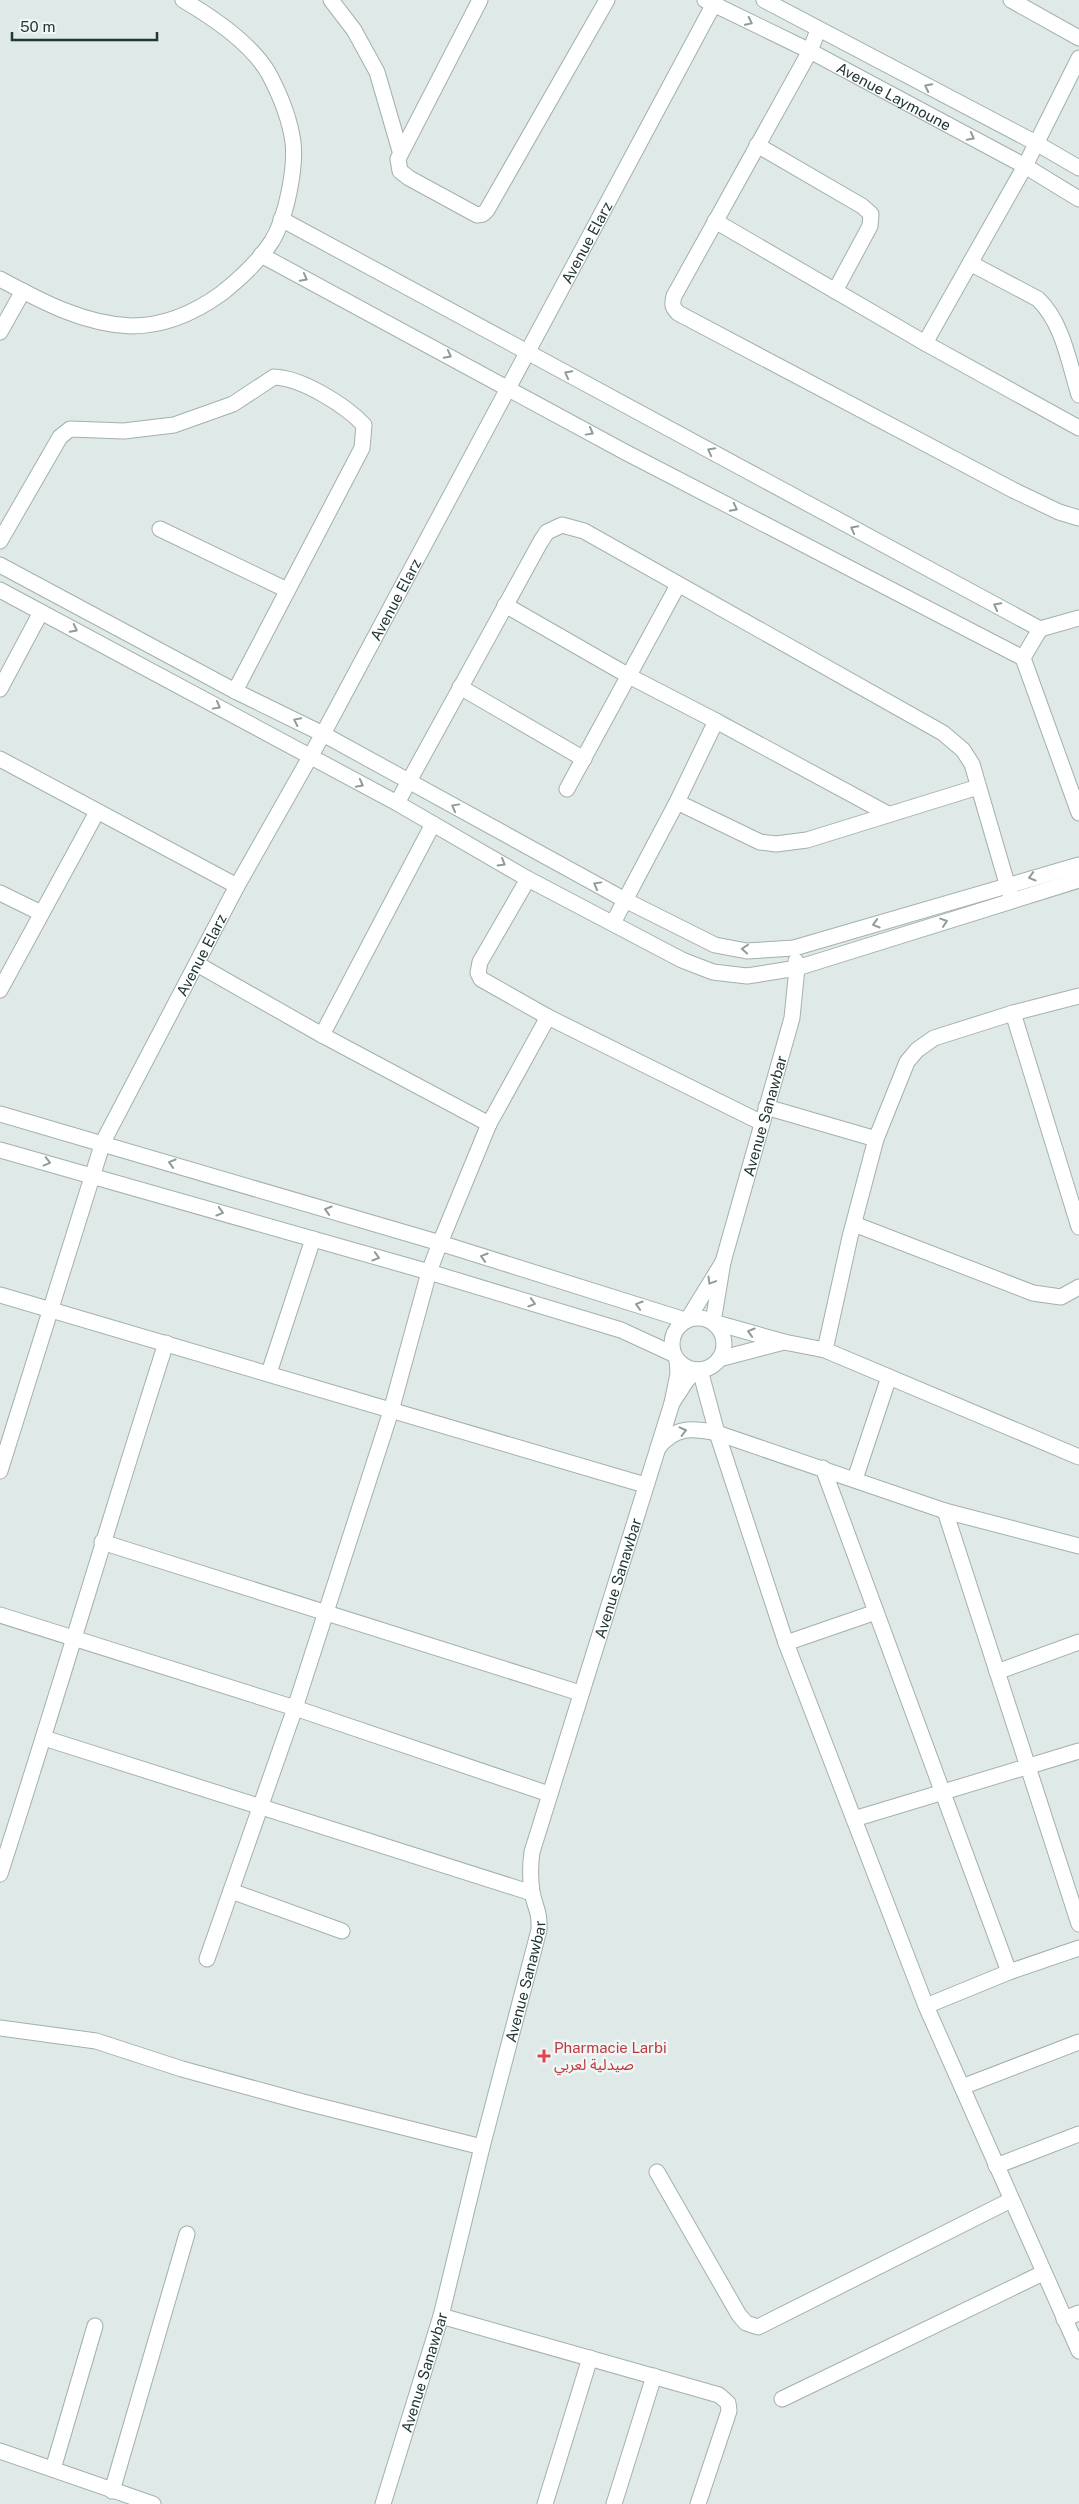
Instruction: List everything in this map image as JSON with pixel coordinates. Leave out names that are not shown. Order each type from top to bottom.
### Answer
[{"type":"street","points":[[0,279],[59,309],[98,322],[132,326],[158,323],[189,313],[213,299],[240,279],[272,240],[282,219],[291,180],[292,142],[283,108],[268,73],[245,45],[184,0]]},
{"type":"street","points":[[331,0],[354,30],[377,72],[400,150]]},
{"type":"street","points":[[480,0],[400,150],[398,165],[404,175],[468,212],[483,214],[607,0]]},
{"type":"street","name":"Avenue Laymoune","points":[[764,0],[1036,143],[1079,168]]},
{"type":"street","points":[[1011,0],[1079,38]]},
{"type":"street","name":"Avenue Laymoune","points":[[712,2],[810,51],[1025,166],[1079,199]]},
{"type":"street","name":"Avenue Elarz","points":[[0,1471],[104,1142],[236,886],[323,734],[528,353],[712,2]]},
{"type":"street","points":[[818,30],[810,51],[674,296],[672,303],[678,313],[1013,490],[1060,512],[1079,518]]},
{"type":"street","points":[[925,343],[1025,166],[1079,58]]},
{"type":"street","points":[[757,145],[862,206],[872,214],[870,226],[835,291]]},
{"type":"street","points":[[282,219],[1040,629]]},
{"type":"street","points":[[715,222],[925,343],[1079,428]]},
{"type":"street","points":[[261,255],[625,452],[1023,658],[1079,813]]},
{"type":"street","points":[[970,263],[1038,299],[1046,307],[1056,323],[1079,395]]},
{"type":"street","points":[[0,332],[23,291]]},
{"type":"street","points":[[0,541],[60,437],[70,429],[124,431],[174,425],[233,404],[274,376],[287,377],[299,381],[355,416],[364,425],[365,436],[362,448],[235,691]]},
{"type":"street","points":[[396,803],[541,541],[547,532],[562,525],[584,531],[943,733],[963,750],[972,764],[1006,885],[1012,900]]},
{"type":"street","points":[[160,529],[287,590]]},
{"type":"street","points":[[0,565],[235,691],[323,734],[625,900],[715,944],[747,950],[794,948],[1079,865]]},
{"type":"street","points":[[568,789],[678,585]]},
{"type":"street","points":[[0,590],[396,803],[528,879],[682,960],[713,972],[747,976],[797,968],[1079,880]]},
{"type":"street","points":[[505,605],[629,676],[888,814]]},
{"type":"street","points":[[0,689],[41,612]]},
{"type":"street","points":[[1023,658],[1040,629],[1079,618]]},
{"type":"street","points":[[114,650],[125,632]]},
{"type":"street","points":[[460,687],[584,759]]},
{"type":"street","points":[[613,923],[677,802],[716,721]]},
{"type":"street","points":[[0,759],[236,886]]},
{"type":"street","points":[[677,802],[760,842],[776,844],[807,840],[978,787]]},
{"type":"street","points":[[0,990],[97,812]]},
{"type":"street","points":[[322,1035],[433,824]]},
{"type":"street","points":[[528,879],[480,962],[478,973],[487,983],[548,1017],[762,1123]]},
{"type":"street","points":[[0,893],[41,913]]},
{"type":"street","name":"Avenue Sanawbar","points":[[723,1262],[792,1018],[797,968],[794,948]]},
{"type":"street","points":[[197,964],[322,1035],[489,1124]]},
{"type":"street","points":[[825,1350],[876,1139],[907,1062],[917,1050],[934,1038],[1013,1013],[1079,996]]},
{"type":"street","points":[[1013,1013],[1079,1227]]},
{"type":"street","points":[[207,1959],[295,1708],[391,1412],[429,1272],[489,1124],[548,1017]]},
{"type":"street","points":[[766,1107],[876,1139]]},
{"type":"street","points":[[0,1114],[104,1142],[440,1243],[687,1320],[700,1317],[784,1342],[825,1350],[1077,1457],[1079,1471]]},
{"type":"street","points":[[0,1150],[429,1272],[621,1330],[675,1357],[688,1368],[699,1370]]},
{"type":"street","points":[[854,1224],[1033,1293],[1061,1297],[1079,1287]]},
{"type":"street","points":[[269,1373],[313,1239]]},
{"type":"street","points":[[672,1404],[678,1374],[672,1338],[674,1331],[687,1320],[723,1262]]},
{"type":"street","points":[[720,1359],[724,1342],[722,1334],[713,1322],[723,1262]]},
{"type":"street","points":[[0,1296],[269,1373],[391,1412],[645,1485]]},
{"type":"street","points":[[672,1404],[687,1380],[699,1370],[714,1365],[720,1359],[784,1342]]},
{"type":"street","points":[[0,1874],[44,1738],[102,1542],[166,1343]]},
{"type":"street","points":[[699,1370],[717,1433],[786,1643],[926,2006],[1079,2351]]},
{"type":"street","points":[[855,1479],[889,1377]]},
{"type":"street","name":"Avenue Sanawbar","points":[[383,2504],[441,2316],[482,2147],[539,1930],[540,1915],[532,1894],[530,1870],[532,1852],[645,1485],[672,1404]]},
{"type":"street","points":[[656,1450],[666,1437],[682,1430],[697,1429],[717,1433],[945,1511],[1079,1546]]},
{"type":"street","points":[[823,1468],[1009,1972]]},
{"type":"street","points":[[945,1511],[1079,1924]]},
{"type":"street","points":[[102,1542],[580,1693]]},
{"type":"street","points":[[786,1643],[876,1612]]},
{"type":"street","points":[[0,1615],[295,1708],[549,1794]]},
{"type":"street","points":[[997,1672],[1079,1642]]},
{"type":"street","points":[[44,1738],[532,1894]]},
{"type":"street","points":[[854,1819],[1028,1768],[1079,1751]]},
{"type":"street","points":[[231,1891],[342,1931]]},
{"type":"street","points":[[926,2006],[1009,1972],[1079,1948]]},
{"type":"street","points":[[0,2028],[96,2041],[182,2069],[482,2147]]},
{"type":"street","points":[[962,2087],[1079,2042]]},
{"type":"street","points":[[996,2166],[1079,2134]]},
{"type":"street","points":[[657,2172],[739,2315],[746,2323],[758,2327],[1011,2200]]},
{"type":"street","points":[[118,2497],[187,2234]]},
{"type":"street","points":[[782,2399],[1044,2273]]},
{"type":"street","points":[[1064,2319],[1079,2313]]},
{"type":"street","points":[[441,2316],[719,2395],[728,2404],[729,2410],[698,2504]]},
{"type":"street","points":[[53,2469],[95,2326]]},
{"type":"street","points":[[545,2504],[590,2358]]},
{"type":"street","points":[[614,2504],[654,2376]]},
{"type":"street","points":[[0,2451],[53,2469],[118,2497],[153,2504]]},
{"type":"place","name":"Pharmacie Larbi صيدلية لعربي","points":[[544,2056]]}]
